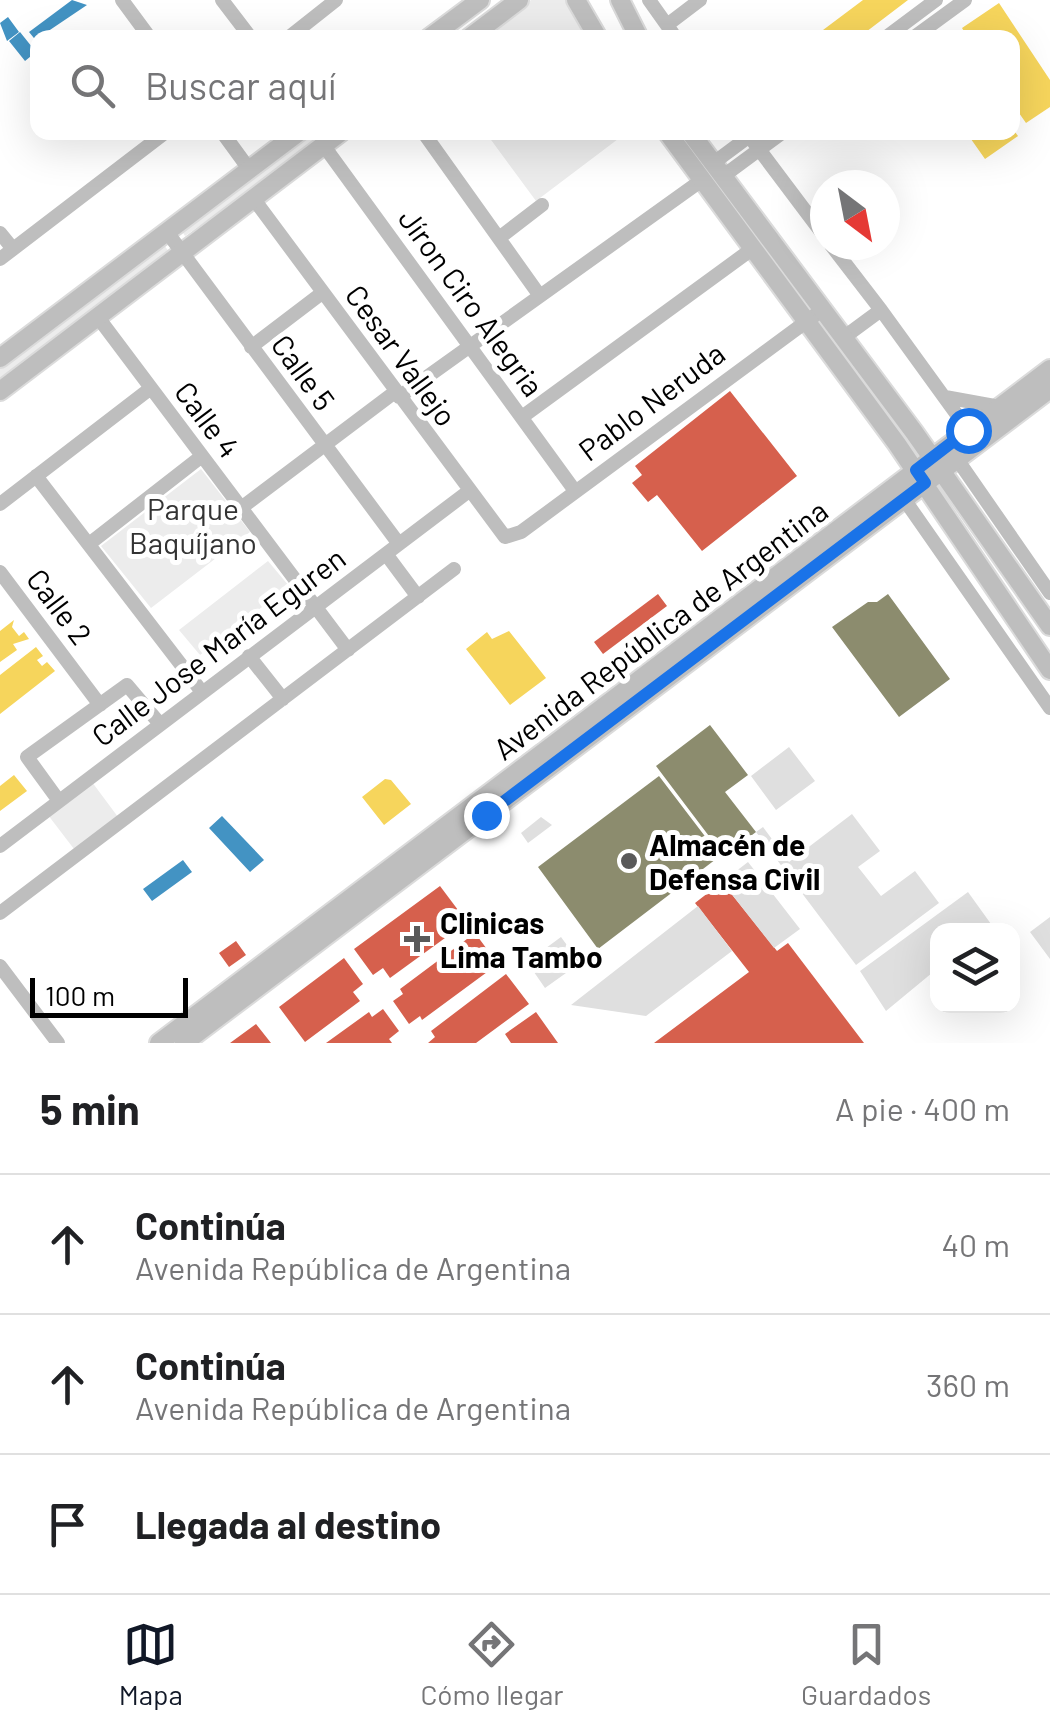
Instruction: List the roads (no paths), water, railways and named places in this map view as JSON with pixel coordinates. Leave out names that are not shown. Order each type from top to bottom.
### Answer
[{"type":"main road","points":[[440,30],[480,0]]},
{"type":"main road","points":[[477,30],[501,6],[519,0]]},
{"type":"main road","points":[[576,0],[593,30]]},
{"type":"main road","points":[[620,0],[635,30]]},
{"type":"main road","points":[[0,358],[288,140]]},
{"type":"main road","points":[[0,391],[331,140]]},
{"type":"main road","points":[[675,140],[712,174],[814,315],[1050,670]]},
{"type":"main road","points":[[694,140],[752,249],[814,315],[843,338],[944,462],[1050,626]]},
{"type":"main road","name":"Avenida República de Argentina","points":[[944,462],[968,430],[1050,369]]},
{"type":"main road","name":"Avenida República de Argentina","points":[[159,1043],[921,476],[1050,389]]},
{"type":"main road","name":"Avenida República de Argentina","points":[[184,1043],[904,499],[921,476]]},
{"type":"street","points":[[122,0],[144,30]]},
{"type":"street","points":[[222,0],[245,30]]},
{"type":"street","points":[[649,0],[671,30]]},
{"type":"street","points":[[673,30],[700,0]]},
{"type":"street","points":[[896,30],[936,0]]},
{"type":"street","points":[[924,30],[965,0]]},
{"type":"street","points":[[297,30],[327,2]]},
{"type":"street","points":[[0,233],[6,254],[156,140]]},
{"type":"street","points":[[228,140],[249,169]]},
{"type":"street","points":[[430,140],[540,296]]},
{"type":"street","points":[[712,174],[744,140]]},
{"type":"street","points":[[753,140],[810,217]]},
{"type":"street","points":[[241,508],[712,174],[772,140]]},
{"type":"street","name":"Jíron Ciro Alegria","points":[[324,146],[575,491]]},
{"type":"street","name":"Cesar Vallejo","points":[[253,198],[469,492],[505,537],[512,537]]},
{"type":"street","points":[[498,238],[542,205]]},
{"type":"street","name":"Calle 5","points":[[166,232],[400,544]]},
{"type":"street","points":[[522,417],[752,249]]},
{"type":"street","points":[[842,260],[968,430]]},
{"type":"street","points":[[251,346],[322,293]]},
{"type":"street","points":[[843,338],[880,310]]},
{"type":"street","name":"Pablo Neruda","points":[[512,537],[814,315]]},
{"type":"street","name":"Calle 4","points":[[97,316],[348,650]]},
{"type":"street","points":[[0,504],[150,388]]},
{"type":"street","points":[[945,397],[1000,406]]},
{"type":"street","points":[[89,544],[202,456]]},
{"type":"street","points":[[944,462],[1050,593]]},
{"type":"street","points":[[36,476],[202,692]]},
{"type":"street","name":"Calle Jose María Eguren","points":[[0,846],[469,492]]},
{"type":"street","points":[[904,499],[1050,708]]},
{"type":"street","points":[[386,554],[418,597]]},
{"type":"street","points":[[0,913],[454,569]]},
{"type":"street","name":"Calle 2","points":[[0,572],[100,705]]},
{"type":"street","points":[[250,656],[283,699]]},
{"type":"street","points":[[59,801],[26,758],[129,685],[160,724]]},
{"type":"street","points":[[0,966],[58,1043]]},
{"type":"place","name":"Almacén de Defensa Civil","points":[[629,861]]},
{"type":"place","name":"Clinicas Lima Tambo","points":[[417,939]]},
{"type":"park label","name":"Parque Baquíjano","points":[[193,525]]}]
